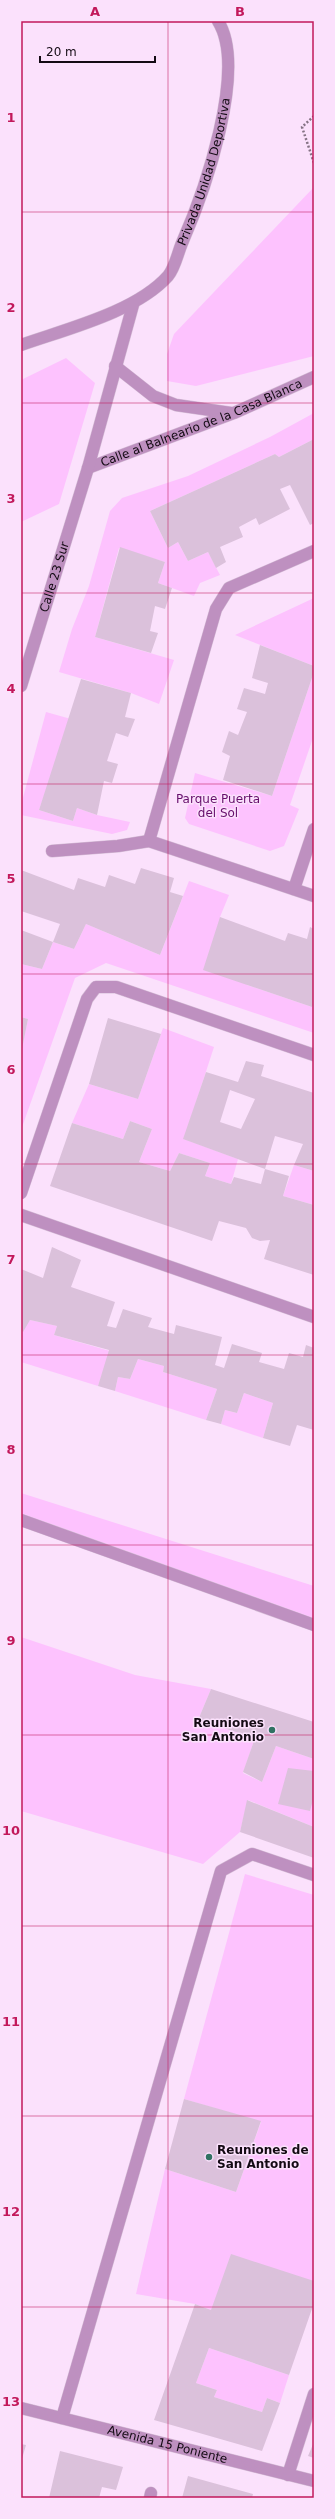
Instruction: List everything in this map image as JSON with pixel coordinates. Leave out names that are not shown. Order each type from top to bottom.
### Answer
[{"type":"street","name":"Privada Unidad Deportiva","points":[[133,304],[168,275],[198,205],[220,134],[229,59],[225,32],[218,21]]},
{"type":"street","points":[[21,345],[133,304]]},
{"type":"street","name":"Calle 23 Sur","points":[[21,686],[88,468],[133,304]]},
{"type":"street","points":[[115,366],[153,396],[176,405],[234,413]]},
{"type":"street","name":"Calle al Balneario de la Casa Blanca","points":[[88,468],[234,413],[314,377]]},
{"type":"street","points":[[149,841],[216,609],[229,588],[314,551]]},
{"type":"street","points":[[294,889],[314,829]]},
{"type":"street","points":[[52,851],[118,846],[149,841],[314,896]]},
{"type":"street","points":[[21,1193],[24,1174],[87,998],[96,987],[116,987],[314,1055]]},
{"type":"street","points":[[21,1215],[314,1317]]},
{"type":"street","points":[[21,1520],[314,1625]]},
{"type":"street","points":[[62,2418],[221,1871],[252,1854],[314,1875]]},
{"type":"street","points":[[288,2475],[314,2394]]},
{"type":"street","name":"Avenida 15 Poniente","points":[[21,2408],[314,2481]]},
{"type":"path","points":[[314,116],[302,127],[314,163]]},
{"type":"green space","points":[[314,187],[314,356],[196,386],[167,381],[167,354],[174,334]]},
{"type":"green space","points":[[66,358],[95,383],[59,504],[21,522],[21,380]]},
{"type":"green space","points":[[314,413],[314,439],[279,457],[275,454],[150,511],[168,548],[178,542],[188,561],[208,552],[220,575],[200,583],[194,596],[158,583],[165,562],[119,548],[95,637],[174,660],[159,704],[131,693],[59,672],[72,629],[89,586],[110,511],[122,498],[188,476],[270,437]]},
{"type":"green space","points":[[314,598],[314,666],[235,635]]},
{"type":"green space","name":"Parque Puerta del Sol","points":[[314,672],[314,735],[290,805],[299,809],[284,846],[270,851],[189,824],[185,818],[195,773],[272,796]]},
{"type":"green space","points":[[46,712],[71,719],[39,810],[73,821],[77,808],[97,815],[130,822],[127,830],[112,834],[21,815],[21,805]]},
{"type":"green space","points":[[189,881],[229,895],[220,917],[247,985],[312,1007],[314,1003],[314,1033],[106,963],[75,978],[21,1130],[21,1052],[28,1019],[21,1017],[21,964],[42,969],[53,942],[74,949],[86,924],[160,955]]},
{"type":"green space","points":[[163,1028],[214,1047],[184,1139],[238,1159],[231,1184],[205,1176],[210,1163],[179,1153],[170,1171],[139,1162],[152,1129],[130,1121],[123,1139],[72,1123],[89,1084],[138,1099]]},
{"type":"green space","points":[[294,1165],[314,1171],[314,1205],[283,1196]]},
{"type":"green space","points":[[30,1320],[57,1326],[54,1335],[110,1351],[98,1386],[21,1362],[21,1331]]},
{"type":"green space","points":[[138,1359],[164,1366],[163,1372],[217,1389],[206,1420],[115,1391],[118,1377],[130,1379]]},
{"type":"green space","points":[[244,1393],[273,1403],[263,1438],[221,1424],[225,1410],[237,1413]]},
{"type":"green space","points":[[21,1493],[314,1586],[314,1620],[21,1520]]},
{"type":"green space","points":[[21,1637],[135,1675],[211,1689],[198,1720],[255,1738],[243,1773],[262,1782],[276,1746],[314,1759],[314,1827],[248,1800],[240,1832],[203,1864],[21,1811]]},
{"type":"green space","points":[[245,1874],[314,1895],[314,2281],[211,2310],[195,2304],[136,2294],[165,2169],[236,2192],[261,2122],[184,2099]]},
{"type":"green space","points":[[209,2348],[289,2375],[280,2403],[267,2398],[262,2412],[214,2397],[217,2390],[196,2383]]},
{"type":"building","points":[[314,439],[314,523],[310,525],[290,485],[280,489],[290,509],[259,525],[256,518],[239,527],[243,537],[220,547],[226,562],[216,568],[208,552],[188,561],[178,542],[168,548],[150,511],[275,454],[279,457]]},
{"type":"building","points":[[120,547],[165,562],[158,583],[172,588],[165,609],[155,606],[150,631],[158,633],[151,653],[95,637]]},
{"type":"building","points":[[260,645],[314,666],[314,672],[272,796],[223,780],[230,756],[222,752],[229,731],[238,735],[247,712],[237,709],[244,688],[265,694],[268,683],[252,678]]},
{"type":"building","points":[[81,679],[131,693],[125,717],[135,719],[128,737],[116,733],[107,761],[118,764],[112,783],[104,781],[97,815],[77,808],[73,821],[39,810]]},
{"type":"building","points":[[141,868],[174,878],[170,892],[183,896],[160,955],[86,924],[74,949],[53,942],[60,924],[21,911],[21,870],[74,890],[78,878],[105,887],[109,875],[135,884]]},
{"type":"building","points":[[220,917],[285,941],[288,933],[307,939],[310,927],[314,929],[314,1003],[312,1007],[203,970]]},
{"type":"building","points":[[21,930],[53,942],[42,969],[21,964]]},
{"type":"building","points":[[21,1017],[28,1019],[22,1049],[21,1049]]},
{"type":"building","points":[[108,1018],[161,1034],[138,1099],[89,1084]]},
{"type":"building","points":[[246,1061],[264,1065],[261,1076],[314,1093],[314,1171],[294,1165],[303,1144],[275,1136],[265,1169],[183,1139],[206,1072],[238,1082]],"holes":[[[230,1090],[255,1099],[241,1129],[220,1122]]]},
{"type":"building","points":[[130,1121],[152,1129],[139,1162],[170,1171],[179,1153],[210,1163],[205,1176],[231,1184],[234,1177],[261,1184],[265,1169],[289,1176],[283,1196],[314,1205],[314,1275],[264,1259],[270,1240],[260,1241],[252,1238],[246,1228],[219,1221],[212,1241],[50,1186],[72,1123],[123,1139]]},
{"type":"building","points":[[52,1247],[81,1260],[71,1287],[115,1302],[107,1326],[116,1328],[123,1309],[152,1318],[148,1327],[174,1334],[176,1325],[222,1337],[215,1365],[224,1368],[232,1344],[262,1353],[259,1362],[284,1369],[289,1353],[303,1357],[306,1345],[314,1348],[314,1430],[297,1425],[290,1446],[263,1438],[273,1403],[244,1393],[237,1413],[225,1410],[221,1424],[206,1420],[217,1389],[163,1372],[164,1366],[138,1359],[130,1379],[118,1377],[115,1391],[98,1386],[109,1350],[54,1335],[57,1326],[30,1320],[23,1332],[21,1331],[21,1269],[43,1278]]},
{"type":"building","name":"Reuniones San Antonio","points":[[211,1689],[314,1722],[314,1759],[276,1746],[262,1782],[243,1772],[255,1738],[198,1720]]},
{"type":"building","name":"Reuniones San Antonio","points":[[288,1768],[314,1771],[314,1796],[310,1811],[278,1804]]},
{"type":"building","points":[[247,1800],[314,1827],[314,1858],[240,1832]]},
{"type":"building","name":"Reuniones de San Antonio","points":[[184,2099],[261,2121],[236,2192],[165,2169]]},
{"type":"building","points":[[231,2254],[314,2281],[314,2303],[289,2375],[209,2348],[196,2383],[217,2390],[214,2397],[262,2412],[267,2398],[280,2403],[262,2451],[154,2420],[195,2304],[211,2310]]},
{"type":"building","points":[[314,2442],[314,2458],[308,2456]]},
{"type":"building","points":[[21,2444],[26,2445],[21,2462]]},
{"type":"building","points":[[60,2451],[123,2467],[116,2490],[102,2487],[99,2498],[49,2498]]},
{"type":"building","points":[[188,2476],[253,2494],[252,2498],[182,2498]]},
{"type":"place","name":"Reuniones San Antonio","points":[[272,1730]]},
{"type":"place","name":"Reuniones de San Antonio","points":[[209,2157]]}]
